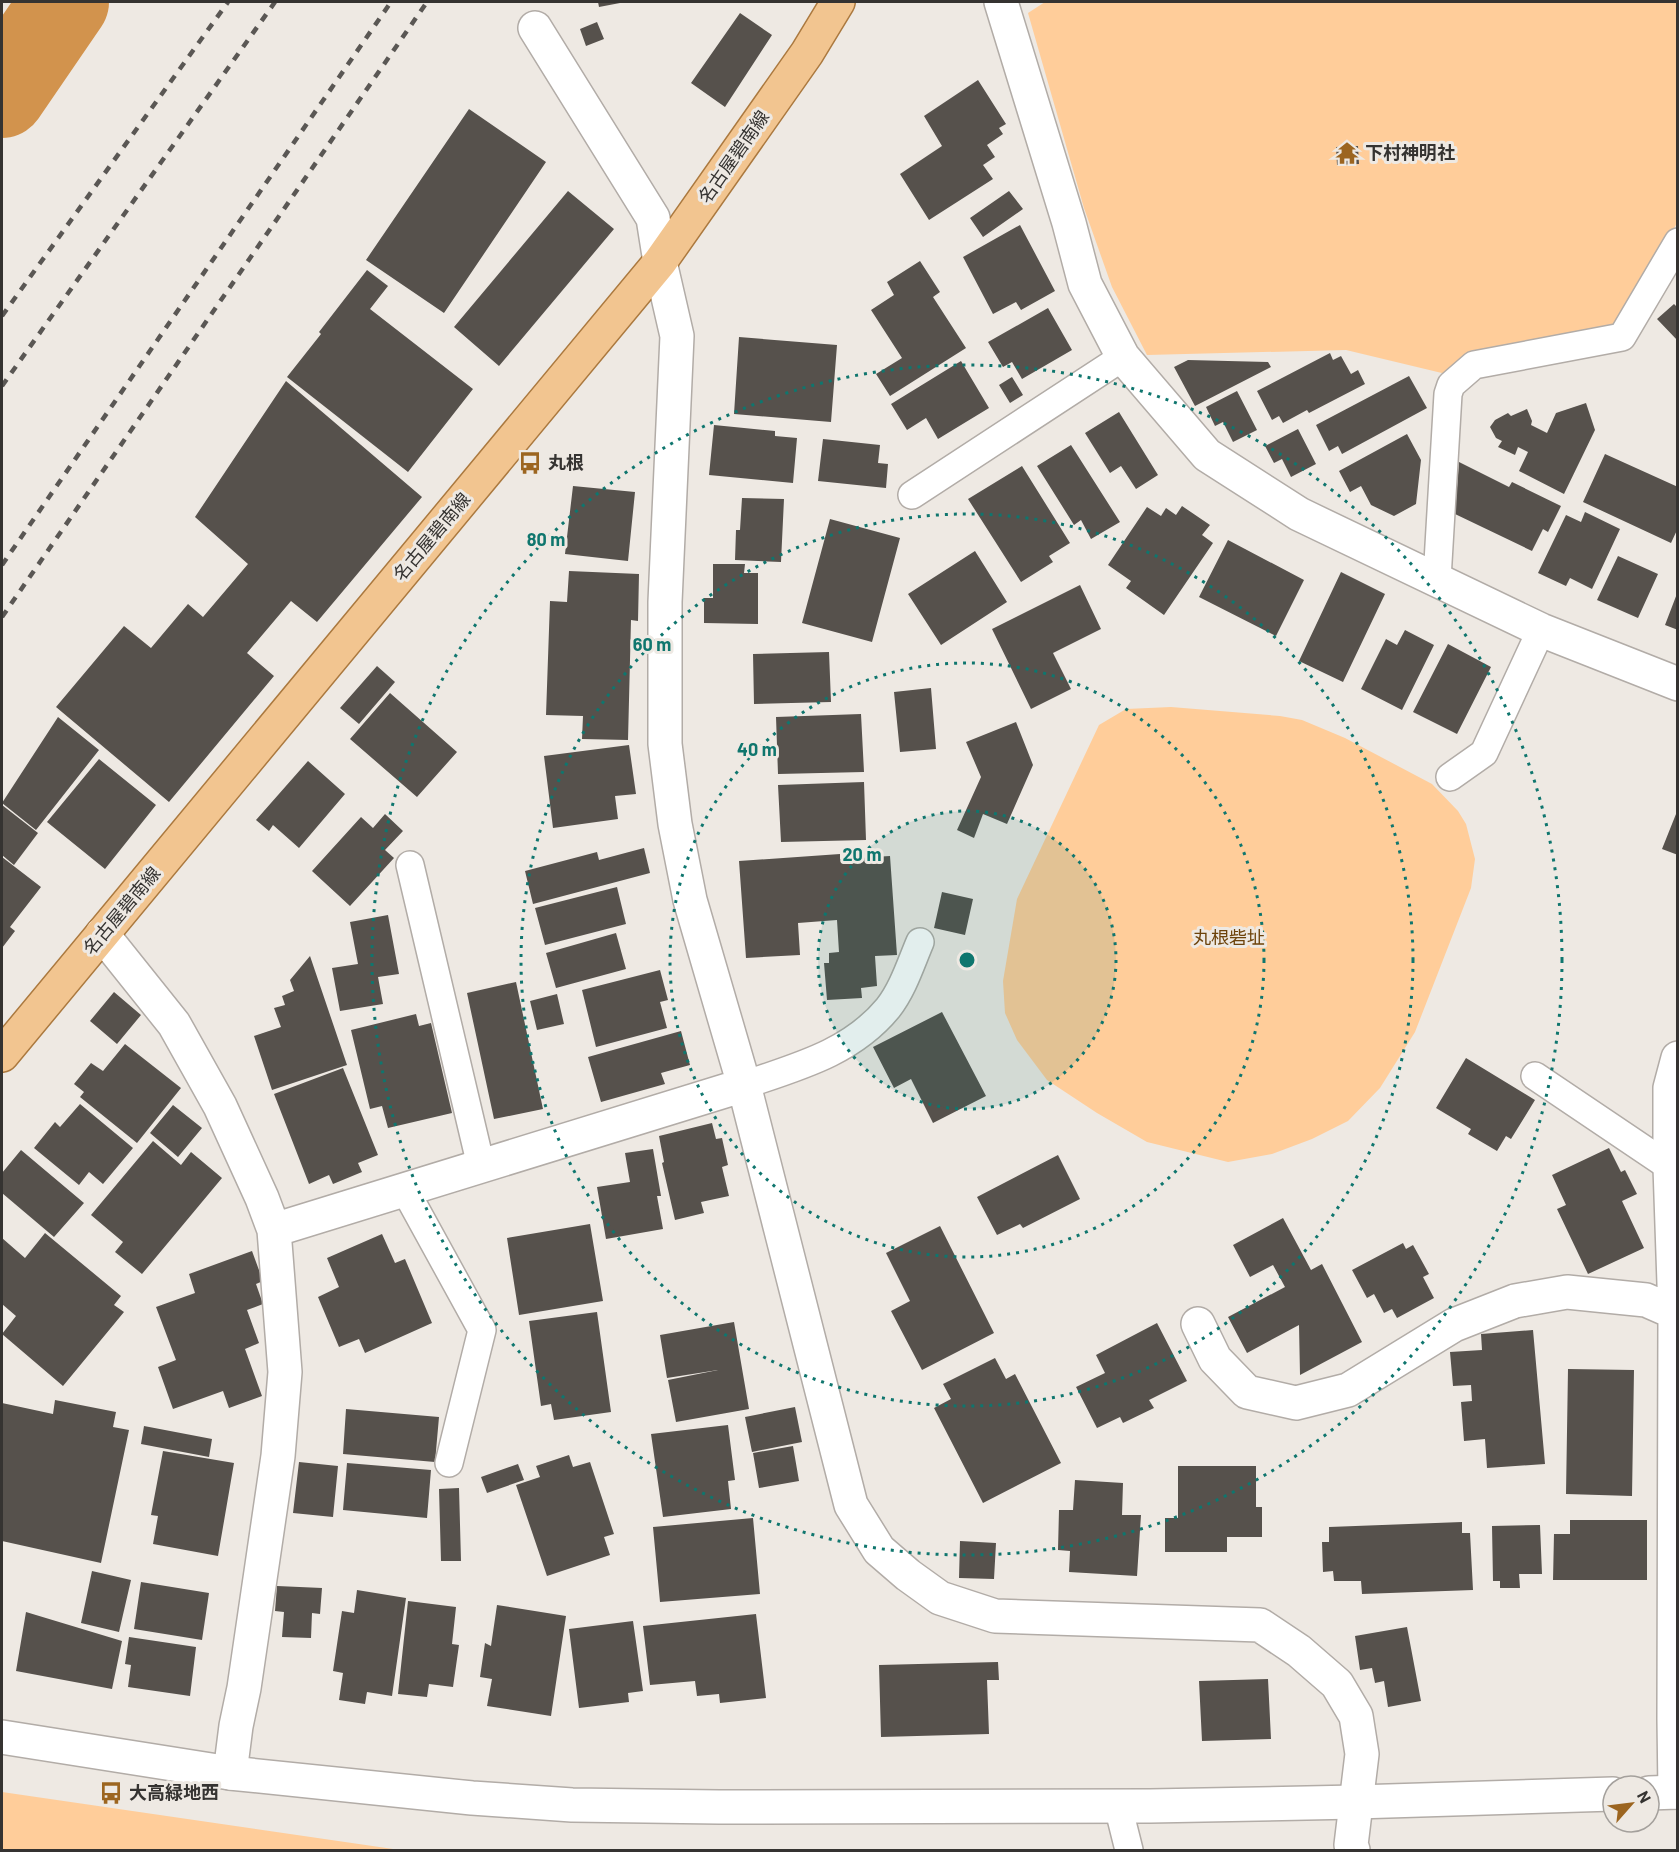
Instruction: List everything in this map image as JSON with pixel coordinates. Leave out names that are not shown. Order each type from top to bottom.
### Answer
[{"type":"main road","name":"名古屋碧南線","points":[[2,1055],[660,262],[807,53],[838,2]]},
{"type":"street","points":[[1001,2],[1069,223],[1085,284],[1123,357],[1208,455],[1299,514],[1541,630],[1677,684]]},
{"type":"street","points":[[535,28],[653,218],[660,262],[677,336],[665,602],[665,744],[675,824],[690,900],[744,1085],[851,1505],[879,1550],[908,1575],[940,1598],[995,1616],[1260,1625],[1299,1651],[1337,1684],[1356,1716],[1362,1755],[1351,1845],[1353,1851]]},
{"type":"street","points":[[102,934],[174,1024],[220,1106],[274,1230],[285,1372],[279,1446],[230,1773]]},
{"type":"street","points":[[1667,1792],[1674,1719],[1676,1314],[1670,1167],[1670,1088],[1677,1058]]},
{"type":"street","points":[[274,1230],[744,1085]]},
{"type":"street","points":[[1198,1324],[1215,1359],[1247,1392],[1296,1403],[1348,1390],[1454,1325],[1515,1301],[1568,1292],[1646,1300],[1676,1314]]},
{"type":"street","points":[[2,1737],[230,1773],[472,1798],[572,1805],[1118,1806],[1601,1794]]},
{"type":"lane","points":[[1437,579],[1448,394],[1451,385],[1474,365],[1622,337],[1677,242]]},
{"type":"lane","points":[[912,495],[1123,357]]},
{"type":"lane","points":[[1450,777],[1484,753],[1541,630]]},
{"type":"lane","points":[[410,865],[481,1166]]},
{"type":"lane","points":[[744,1085],[819,1060],[857,1038],[888,1007],[906,976],[920,942]]},
{"type":"lane","points":[[1535,1076],[1670,1167]]},
{"type":"lane","points":[[405,1190],[482,1330],[450,1463]]},
{"type":"lane","points":[[1118,1806],[1129,1851]]},
{"type":"green space","points":[[1045,2],[1677,2],[1677,223],[1616,328],[1484,349],[1446,374],[1346,350],[1147,355],[1112,287],[1084,208],[1028,13]]},
{"type":"green space","name":"丸根砦址","points":[[1171,707],[1280,716],[1302,720],[1345,738],[1432,784],[1458,811],[1466,824],[1475,859],[1471,888],[1415,1032],[1380,1088],[1348,1121],[1312,1139],[1272,1154],[1228,1162],[1147,1142],[1047,1080],[1017,1040],[1005,1013],[1003,981],[1017,899],[1099,725],[1126,709]]},
{"type":"green space","points":[[2,1792],[400,1850],[2,1850]]},
{"type":"building","points":[[598,2],[620,2],[620,3],[599,7]]},
{"type":"building","points":[[740,13],[772,35],[725,107],[691,83]]},
{"type":"building","points":[[597,22],[604,39],[586,46],[580,29]]},
{"type":"building","points":[[978,80],[1006,124],[999,128],[1003,134],[987,145],[995,157],[983,165],[993,179],[929,220],[900,174],[942,146],[924,116]]},
{"type":"building","points":[[469,109],[546,162],[444,313],[366,260]]},
{"type":"building","points":[[1358,146],[1359,164],[1337,165],[1336,147]]},
{"type":"building","points":[[568,191],[614,229],[499,366],[454,327]]},
{"type":"building","points":[[1009,191],[1023,209],[983,237],[970,218]]},
{"type":"building","points":[[1020,225],[1055,291],[1021,310],[1016,302],[993,314],[963,257]]},
{"type":"building","points":[[920,261],[940,292],[933,297],[966,348],[890,396],[876,374],[902,358],[871,310],[894,295],[887,282]]},
{"type":"building","points":[[367,270],[388,286],[370,309],[473,389],[408,472],[287,377]]},
{"type":"building","points":[[1674,304],[1678,308],[1678,341],[1657,319]]},
{"type":"building","points":[[1048,308],[1072,350],[1022,379],[1012,362],[1003,367],[988,342]]},
{"type":"building","points":[[739,337],[837,345],[831,422],[734,414]]},
{"type":"building","points":[[1330,353],[1333,360],[1341,356],[1351,374],[1358,370],[1365,384],[1309,413],[1307,410],[1283,423],[1279,416],[1272,420],[1257,391]]},
{"type":"building","points":[[1188,360],[1268,362],[1271,367],[1195,406],[1174,367]]},
{"type":"building","points":[[961,361],[989,408],[938,439],[926,418],[907,430],[891,404]]},
{"type":"building","points":[[1409,376],[1427,408],[1342,454],[1338,446],[1329,451],[1316,425]]},
{"type":"building","points":[[1012,377],[1023,395],[1010,403],[999,385]]},
{"type":"building","points":[[286,381],[422,497],[317,622],[291,601],[247,653],[274,676],[169,802],[56,707],[124,626],[151,648],[188,604],[203,617],[248,564],[195,517]]},
{"type":"building","points":[[1237,391],[1257,430],[1233,442],[1223,422],[1215,426],[1206,407]]},
{"type":"building","points":[[1586,403],[1595,430],[1564,494],[1519,471],[1528,452],[1518,447],[1515,455],[1498,447],[1502,441],[1496,438],[1490,427],[1495,420],[1508,413],[1511,416],[1527,409],[1532,421],[1531,425],[1547,433],[1556,413]]},
{"type":"building","points":[[1119,412],[1158,475],[1136,489],[1121,466],[1110,473],[1085,433]]},
{"type":"building","points":[[714,425],[775,431],[775,436],[797,438],[793,483],[709,475]]},
{"type":"building","points":[[1298,429],[1316,464],[1291,477],[1282,459],[1274,463],[1265,446]]},
{"type":"building","points":[[1407,434],[1421,460],[1416,504],[1394,516],[1371,505],[1361,486],[1350,492],[1339,471]]},
{"type":"building","points":[[823,439],[880,445],[878,463],[888,464],[886,488],[818,481]]},
{"type":"building","points":[[1071,445],[1120,522],[1091,539],[1081,520],[1074,525],[1037,466]]},
{"type":"building","points":[[1605,454],[1678,487],[1678,528],[1671,543],[1583,502]]},
{"type":"building","points":[[1459,462],[1509,487],[1512,482],[1561,506],[1548,532],[1543,529],[1532,551],[1455,514]]},
{"type":"building","points":[[1022,466],[1070,543],[1049,556],[1053,562],[1021,582],[968,499]]},
{"type":"building","points":[[573,486],[635,492],[628,561],[565,554]]},
{"type":"building","points":[[742,498],[784,499],[781,562],[735,560],[736,530],[740,530]]},
{"type":"building","points":[[1182,506],[1210,525],[1202,535],[1213,543],[1164,615],[1126,588],[1131,581],[1108,565],[1147,507],[1161,516],[1166,508],[1176,515]]},
{"type":"building","points":[[1585,512],[1620,529],[1592,589],[1570,578],[1566,586],[1538,573],[1566,515],[1581,522]]},
{"type":"building","points":[[830,519],[900,538],[872,642],[802,623]]},
{"type":"building","points":[[1228,540],[1304,580],[1276,636],[1199,597]]},
{"type":"building","points":[[975,551],[1007,602],[941,645],[908,594]]},
{"type":"building","points":[[1618,556],[1658,574],[1638,618],[1597,600]]},
{"type":"building","points":[[713,564],[745,564],[744,573],[758,573],[758,624],[704,623],[704,598],[713,598]]},
{"type":"building","points":[[569,571],[639,574],[638,621],[631,620],[628,740],[582,739],[583,716],[546,715],[550,601],[567,602]]},
{"type":"building","points":[[1341,572],[1385,594],[1343,682],[1299,661]]},
{"type":"building","points":[[1080,585],[1101,629],[1053,653],[1071,689],[1031,709],[992,629]]},
{"type":"building","points":[[1678,591],[1678,630],[1665,625]]},
{"type":"building","points":[[1405,630],[1434,645],[1402,710],[1361,689],[1386,639],[1397,645]]},
{"type":"building","points":[[1448,644],[1491,667],[1457,734],[1413,712]]},
{"type":"building","points":[[829,652],[831,702],[754,704],[753,654]]},
{"type":"building","points":[[377,666],[395,682],[359,724],[340,708]]},
{"type":"building","points":[[931,688],[936,749],[900,752],[894,692]]},
{"type":"building","points":[[390,693],[457,752],[417,797],[350,739]]},
{"type":"building","points":[[861,714],[864,772],[778,774],[776,717]]},
{"type":"building","points":[[58,717],[99,750],[36,830],[2,803]]},
{"type":"building","points":[[1016,722],[1033,765],[1007,824],[983,814],[974,838],[957,830],[981,777],[966,742]]},
{"type":"building","points":[[629,745],[636,794],[615,796],[618,819],[553,828],[544,756]]},
{"type":"building","points":[[99,759],[156,805],[105,869],[47,822]]},
{"type":"building","points":[[308,761],[345,794],[299,848],[273,825],[269,831],[256,820]]},
{"type":"building","points":[[864,782],[866,840],[781,842],[778,785]]},
{"type":"building","points":[[2,805],[38,833],[14,865],[2,855]]},
{"type":"building","points":[[1678,809],[1678,855],[1662,849]]},
{"type":"building","points":[[385,814],[403,831],[385,850],[394,858],[350,906],[312,871],[361,817],[373,828]]},
{"type":"building","points":[[644,848],[650,873],[533,904],[525,871],[597,852],[599,860]]},
{"type":"building","points":[[840,854],[840,859],[890,856],[897,955],[875,956],[877,986],[861,988],[862,998],[827,1000],[824,963],[829,963],[829,953],[839,952],[837,920],[798,923],[800,955],[746,958],[739,861]]},
{"type":"building","points":[[2,857],[41,887],[10,927],[15,931],[2,948]]},
{"type":"building","points":[[617,887],[626,924],[545,945],[535,908]]},
{"type":"building","points":[[942,892],[973,899],[965,935],[934,928]]},
{"type":"building","points":[[388,915],[399,974],[378,977],[383,1004],[340,1011],[332,968],[358,964],[350,922]]},
{"type":"building","points":[[616,933],[626,969],[556,988],[546,953]]},
{"type":"building","points":[[310,956],[347,1065],[272,1090],[254,1036],[281,1027],[274,1008],[285,1005],[282,996],[294,991],[290,980]]},
{"type":"building","points":[[660,970],[668,1000],[660,1002],[667,1028],[596,1047],[582,990]]},
{"type":"building","points":[[516,982],[543,1109],[494,1119],[467,993]]},
{"type":"building","points":[[114,992],[141,1015],[117,1044],[90,1021]]},
{"type":"building","points":[[557,994],[564,1024],[537,1030],[530,1001]]},
{"type":"building","points":[[942,1012],[986,1096],[933,1123],[911,1079],[894,1088],[873,1047]]},
{"type":"building","points":[[416,1014],[419,1026],[431,1023],[452,1113],[388,1128],[382,1106],[370,1109],[351,1030]]},
{"type":"building","points":[[681,1031],[690,1065],[661,1073],[665,1084],[601,1102],[588,1057]]},
{"type":"building","points":[[125,1044],[181,1088],[137,1143],[80,1097],[84,1092],[74,1084],[91,1063],[103,1071]]},
{"type":"building","points":[[1466,1058],[1535,1100],[1511,1139],[1506,1136],[1497,1151],[1468,1134],[1471,1129],[1436,1108]]},
{"type":"building","points":[[343,1068],[378,1155],[358,1163],[362,1172],[333,1184],[329,1175],[309,1184],[274,1094]]},
{"type":"building","points":[[80,1104],[133,1148],[103,1184],[89,1172],[79,1185],[34,1148],[55,1122],[60,1127]]},
{"type":"building","points":[[173,1105],[202,1128],[178,1157],[150,1133]]},
{"type":"building","points":[[712,1123],[716,1139],[722,1138],[728,1165],[722,1167],[729,1196],[701,1202],[704,1213],[675,1220],[662,1163],[664,1162],[659,1136]]},
{"type":"building","points":[[153,1141],[181,1165],[191,1152],[222,1178],[142,1274],[115,1252],[123,1242],[91,1215]]},
{"type":"building","points":[[1609,1148],[1621,1172],[1625,1170],[1637,1194],[1622,1201],[1644,1248],[1588,1274],[1557,1209],[1566,1205],[1552,1175]]},
{"type":"building","points":[[653,1149],[661,1196],[657,1196],[663,1229],[606,1239],[597,1187],[630,1182],[625,1153]]},
{"type":"building","points":[[21,1150],[84,1203],[54,1237],[2,1193],[2,1173]]},
{"type":"building","points":[[1058,1155],[1080,1199],[1023,1228],[1020,1224],[997,1235],[977,1197]]},
{"type":"building","points":[[1283,1218],[1311,1270],[1322,1264],[1362,1342],[1300,1375],[1299,1325],[1247,1353],[1228,1317],[1285,1287],[1273,1265],[1250,1277],[1233,1245]]},
{"type":"building","points":[[590,1224],[603,1301],[519,1315],[507,1238]]},
{"type":"building","points":[[940,1226],[994,1333],[922,1370],[891,1311],[910,1301],[886,1253]]},
{"type":"building","points":[[45,1233],[121,1296],[114,1305],[124,1312],[63,1386],[2,1334],[16,1316],[2,1304],[2,1238],[25,1258]]},
{"type":"building","points":[[382,1234],[395,1263],[405,1259],[432,1323],[365,1353],[359,1339],[339,1347],[318,1297],[339,1287],[327,1258]]},
{"type":"building","points":[[1403,1243],[1406,1249],[1413,1245],[1429,1274],[1423,1277],[1434,1298],[1397,1318],[1392,1309],[1384,1313],[1374,1294],[1367,1298],[1352,1270]]},
{"type":"building","points":[[252,1251],[263,1281],[256,1284],[263,1304],[247,1310],[259,1343],[245,1349],[262,1396],[229,1408],[223,1391],[173,1409],[158,1367],[176,1360],[156,1307],[195,1293],[189,1274]]},
{"type":"building","points":[[597,1312],[611,1412],[554,1420],[551,1404],[541,1406],[529,1321]]},
{"type":"building","points":[[734,1322],[749,1409],[676,1422],[668,1380],[718,1370],[667,1378],[660,1335]]},
{"type":"building","points":[[1157,1323],[1187,1381],[1149,1400],[1154,1408],[1123,1423],[1120,1417],[1097,1428],[1076,1387],[1105,1373],[1096,1355]]},
{"type":"building","points":[[1533,1330],[1545,1464],[1487,1468],[1485,1439],[1464,1441],[1461,1402],[1472,1401],[1471,1385],[1453,1386],[1450,1352],[1482,1350],[1481,1334]]},
{"type":"building","points":[[995,1358],[1006,1379],[1015,1374],[1061,1463],[983,1503],[934,1408],[951,1399],[943,1384]]},
{"type":"building","points":[[1568,1369],[1634,1370],[1632,1496],[1566,1494]]},
{"type":"building","points":[[55,1400],[116,1412],[113,1427],[129,1430],[101,1563],[2,1541],[2,1403],[53,1414]]},
{"type":"building","points":[[795,1407],[802,1442],[752,1452],[745,1417]]},
{"type":"building","points":[[346,1409],[439,1417],[435,1462],[343,1454]]},
{"type":"building","points":[[728,1425],[735,1480],[728,1481],[731,1509],[663,1517],[651,1434]]},
{"type":"building","points":[[144,1426],[212,1439],[209,1457],[141,1444]]},
{"type":"building","points":[[793,1446],[799,1481],[759,1488],[753,1453]]},
{"type":"building","points":[[163,1451],[234,1463],[218,1556],[153,1544],[158,1516],[151,1515]]},
{"type":"building","points":[[569,1455],[573,1467],[590,1462],[614,1534],[604,1537],[610,1555],[547,1576],[516,1485],[540,1477],[536,1466]]},
{"type":"building","points":[[299,1462],[338,1466],[333,1517],[293,1513]]},
{"type":"building","points":[[347,1463],[431,1470],[427,1518],[343,1510]]},
{"type":"building","points":[[518,1464],[524,1480],[487,1493],[481,1477]]},
{"type":"building","points":[[1178,1466],[1256,1466],[1256,1507],[1262,1507],[1262,1537],[1227,1537],[1227,1552],[1165,1552],[1165,1518],[1178,1518]]},
{"type":"building","points":[[1075,1480],[1123,1483],[1122,1515],[1141,1515],[1137,1576],[1069,1572],[1070,1551],[1058,1550],[1059,1510],[1073,1510]]},
{"type":"building","points":[[459,1488],[461,1561],[441,1561],[439,1489]]},
{"type":"building","points":[[753,1518],[760,1594],[660,1602],[653,1527]]},
{"type":"building","points":[[1570,1520],[1647,1520],[1647,1580],[1553,1580],[1554,1534],[1570,1534]]},
{"type":"building","points":[[1462,1522],[1462,1533],[1470,1533],[1473,1590],[1362,1594],[1361,1581],[1334,1581],[1333,1571],[1323,1572],[1322,1542],[1329,1542],[1329,1527]]},
{"type":"building","points":[[1540,1525],[1542,1574],[1519,1574],[1520,1588],[1500,1588],[1500,1581],[1493,1581],[1492,1526]]},
{"type":"building","points":[[960,1541],[996,1543],[994,1579],[959,1578]]},
{"type":"building","points":[[92,1571],[131,1580],[119,1632],[81,1623]]},
{"type":"building","points":[[141,1582],[209,1593],[202,1640],[134,1629]]},
{"type":"building","points":[[277,1586],[322,1588],[320,1614],[312,1613],[311,1638],[282,1637],[284,1612],[275,1611]]},
{"type":"building","points":[[357,1590],[406,1598],[392,1696],[367,1692],[365,1704],[339,1700],[343,1673],[333,1671],[342,1611],[354,1613]]},
{"type":"building","points":[[408,1601],[456,1607],[452,1644],[459,1645],[453,1687],[429,1684],[427,1697],[398,1694]]},
{"type":"building","points":[[497,1605],[566,1616],[551,1716],[487,1706],[492,1679],[480,1677],[485,1643],[491,1646]]},
{"type":"building","points":[[26,1612],[122,1641],[112,1689],[16,1671]]},
{"type":"building","points":[[756,1614],[766,1698],[720,1703],[719,1694],[697,1696],[695,1681],[650,1685],[643,1626]]},
{"type":"building","points":[[633,1621],[643,1691],[628,1693],[629,1702],[579,1708],[569,1629]]},
{"type":"building","points":[[1407,1627],[1421,1701],[1388,1707],[1384,1681],[1375,1683],[1372,1668],[1360,1670],[1355,1636]]},
{"type":"building","points":[[129,1637],[196,1647],[190,1696],[128,1687],[131,1665],[125,1664]]},
{"type":"building","points":[[998,1662],[999,1680],[987,1680],[989,1734],[881,1737],[879,1665]]},
{"type":"building","points":[[1268,1679],[1271,1739],[1202,1741],[1199,1681]]},
{"type":"waterway","points":[[2,94],[65,2]]},
{"type":"railway","points":[[2,316],[228,2]]},
{"type":"railway","points":[[2,386],[275,2]]},
{"type":"railway","points":[[2,565],[391,2]]},
{"type":"railway","points":[[2,617],[427,2]]},
{"type":"place","name":"下村神明社","points":[[1347,153]]},
{"type":"place","name":"丸根","points":[[530,463]]},
{"type":"place","name":"大高緑地西","points":[[111,1793]]}]
